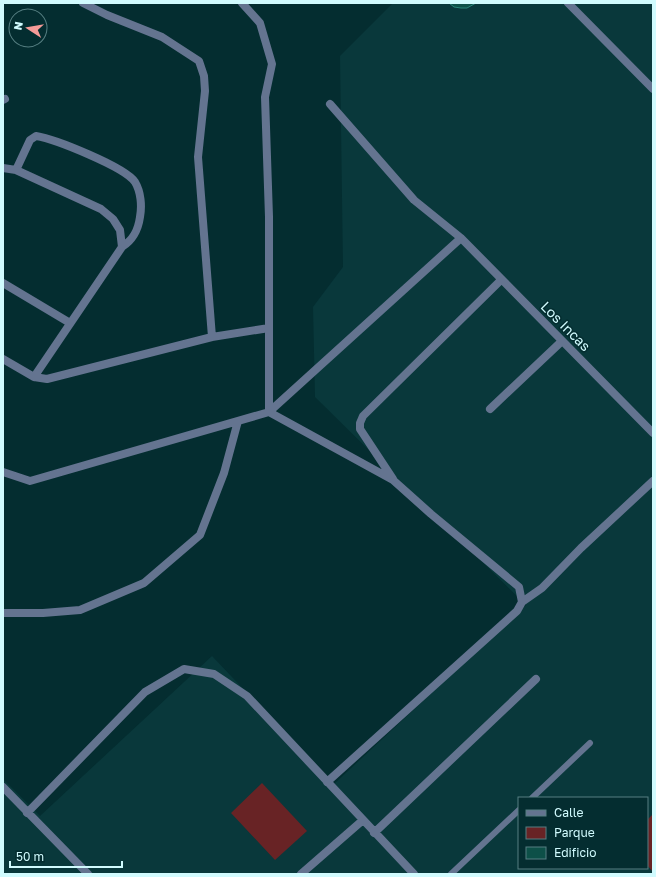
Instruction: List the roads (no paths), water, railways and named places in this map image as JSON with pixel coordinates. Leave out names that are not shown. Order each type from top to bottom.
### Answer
[{"type":"street","points":[[83,3],[107,15],[162,37],[199,61],[204,76],[205,91],[198,157],[212,337]]},
{"type":"street","points":[[242,3],[260,23],[272,64],[265,96],[269,217],[269,412]]},
{"type":"street","points":[[568,3],[653,89]]},
{"type":"street","name":"Los Incas","points":[[330,104],[414,200],[460,238],[653,433]]},
{"type":"street","points":[[16,170],[30,140],[36,136],[47,138],[91,156],[124,172],[134,180],[140,191],[141,210],[139,225],[134,235],[130,242],[122,247],[34,377]]},
{"type":"street","points":[[3,168],[16,170],[101,209],[113,219],[120,230],[122,247]]},
{"type":"street","points":[[3,472],[30,481],[269,412],[460,238]]},
{"type":"street","points":[[393,480],[360,429],[360,423],[363,416],[501,280]]},
{"type":"street","points":[[3,283],[70,323]]},
{"type":"street","points":[[3,359],[34,377],[47,379],[212,337],[269,328]]},
{"type":"street","points":[[490,409],[562,341]]},
{"type":"street","points":[[269,412],[393,480],[431,514],[519,587],[522,602]]},
{"type":"street","points":[[3,613],[43,613],[80,610],[144,583],[200,535],[224,473],[238,421]]},
{"type":"street","points":[[327,782],[517,611],[522,602],[542,588],[581,548],[653,480]]},
{"type":"street","points":[[26,813],[145,692],[184,669],[214,674],[247,696],[414,874]]},
{"type":"street","points":[[374,833],[536,679]]},
{"type":"street","points":[[3,787],[26,813],[88,874]]},
{"type":"street","points":[[301,874],[363,820]]},
{"type":"lane","points":[[533,797],[590,743]]},
{"type":"lane","points":[[451,874],[518,811]]}]
